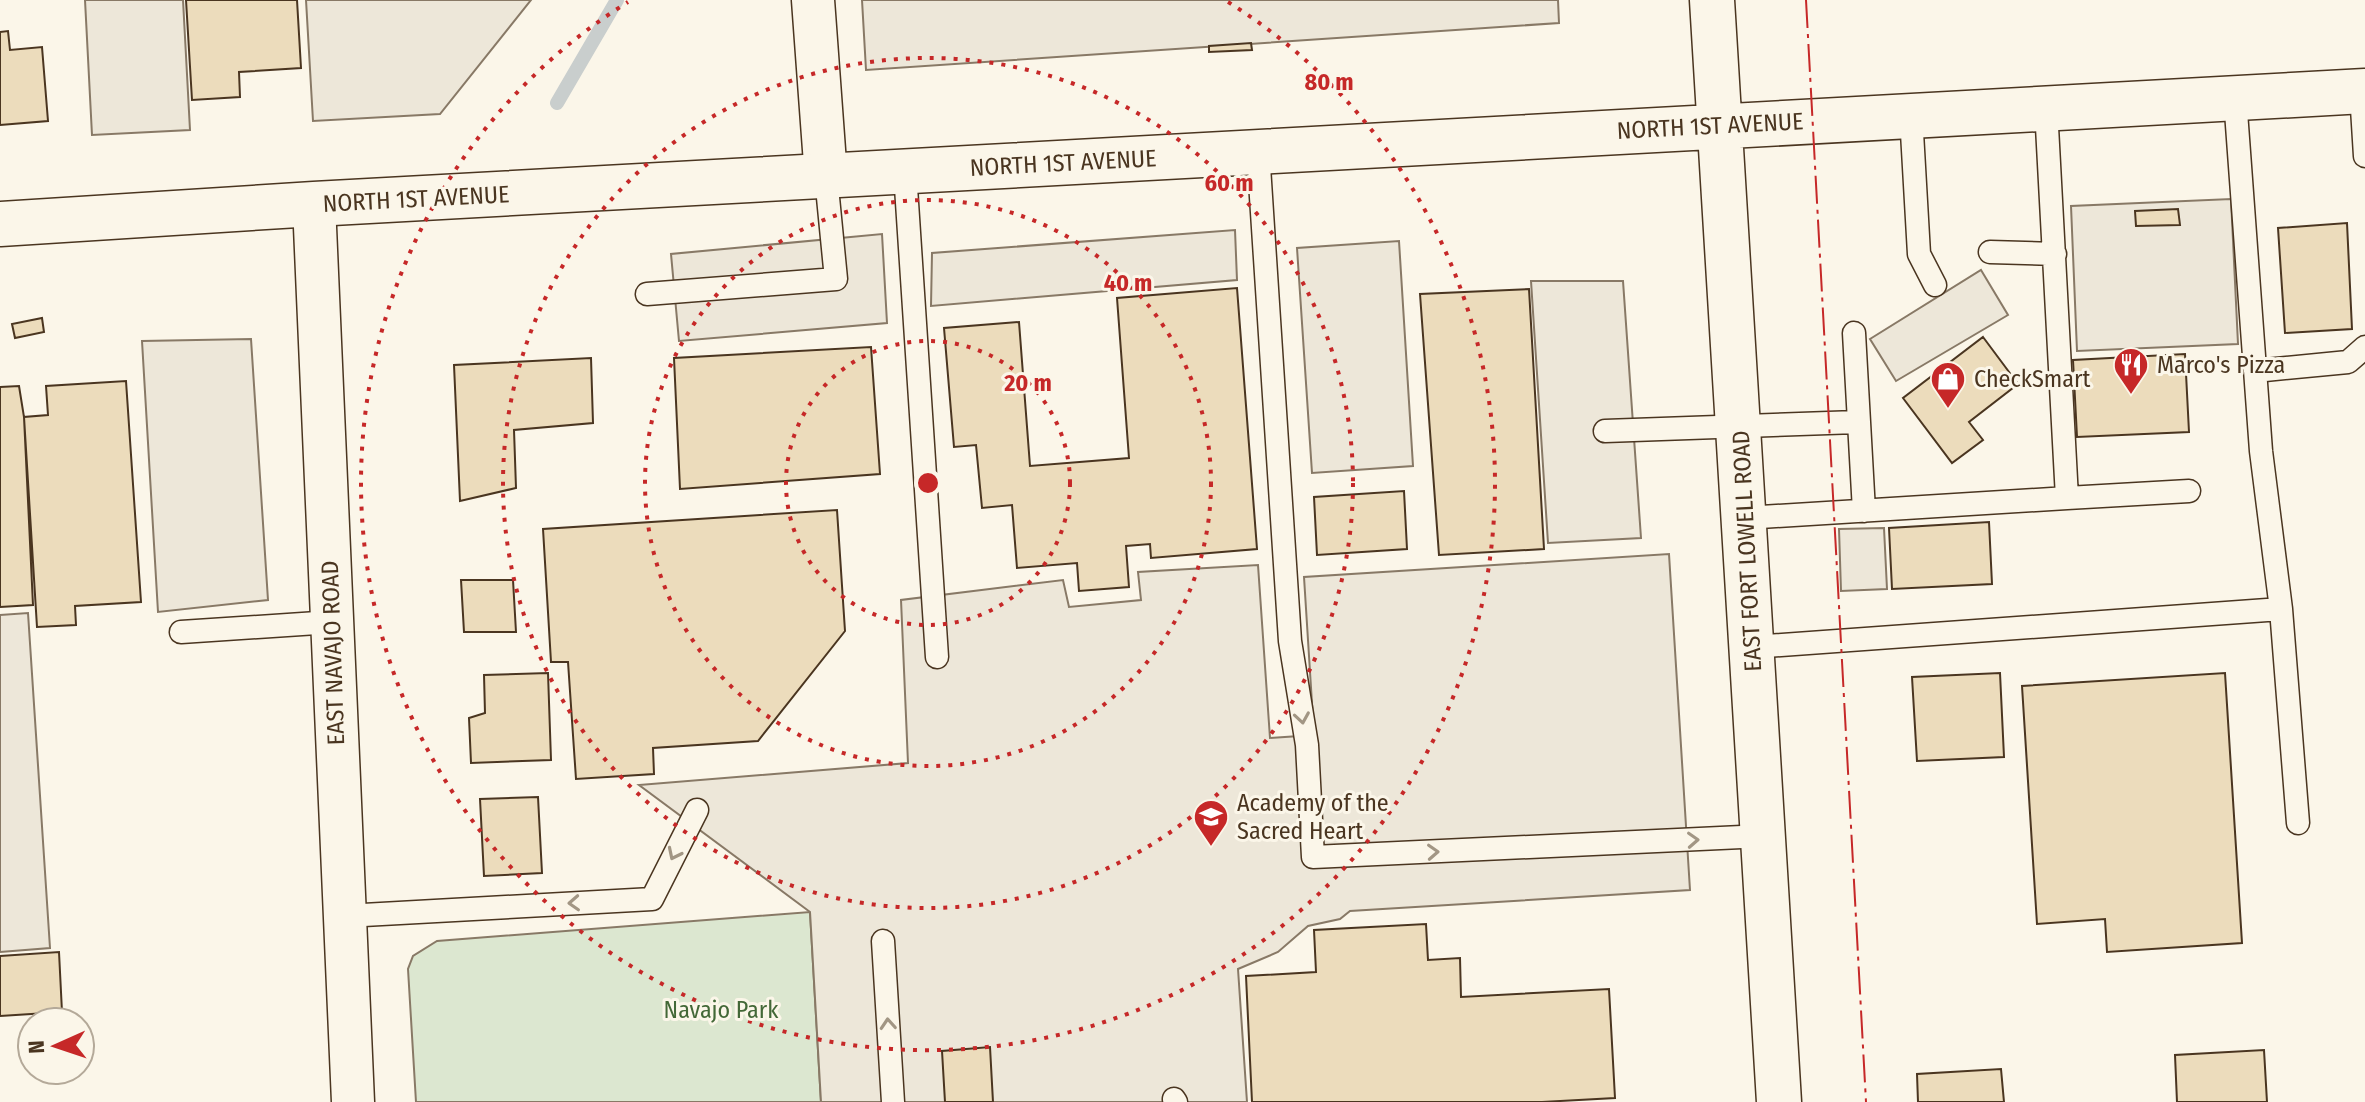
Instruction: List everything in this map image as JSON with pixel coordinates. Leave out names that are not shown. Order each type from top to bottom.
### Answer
[{"type":"main road","name":"EAST FORT LOWELL ROAD","points":[[1712,0],[1779,1102]]},
{"type":"main road","name":"NORTH 1ST AVENUE","points":[[0,224],[1721,125],[2363,92]]},
{"type":"street","points":[[813,0],[826,177]]},
{"type":"street","name":"EAST NAVAJO ROAD","points":[[314,204],[353,1102]]},
{"type":"lane","points":[[2363,92],[2365,156]]},
{"type":"lane","points":[[2235,98],[2261,451],[2281,609],[2298,823]]},
{"type":"lane","points":[[2046,108],[2067,498]]},
{"type":"lane","points":[[1911,115],[1919,254],[1935,285]]},
{"type":"lane","points":[[1258,151],[1290,641],[1307,745],[1313,857],[1763,836]]},
{"type":"lane","points":[[905,172],[937,657]]},
{"type":"lane","points":[[647,294],[836,279],[826,177]]},
{"type":"lane","points":[[1990,252],[2055,254]]},
{"type":"lane","points":[[1854,333],[1864,511]]},
{"type":"lane","points":[[2255,371],[2348,362],[2365,347]]},
{"type":"lane","points":[[1605,431],[1857,422]]},
{"type":"lane","points":[[1745,518],[2189,491]]},
{"type":"lane","points":[[1753,647],[2281,609]]},
{"type":"lane","points":[[181,632],[332,622]]},
{"type":"lane","points":[[345,916],[652,899],[697,810]]},
{"type":"lane","points":[[883,941],[893,1102]]},
{"type":"green space","name":"Navajo Park","points":[[810,912],[821,1102],[416,1102],[408,969],[413,956],[437,941]]},
{"type":"shaded area","points":[[85,0],[183,0],[190,130],[92,135]]},
{"type":"shaded area","points":[[306,0],[531,0],[440,114],[313,121]]},
{"type":"shaded area","points":[[862,0],[1558,0],[1559,23],[866,70]]},
{"type":"shaded area","points":[[2231,199],[2238,344],[2077,351],[2071,206]]},
{"type":"shaded area","points":[[1235,230],[1237,280],[931,306],[932,253]]},
{"type":"shaded area","points":[[882,234],[887,323],[679,341],[671,254]]},
{"type":"shaded area","points":[[1399,241],[1413,466],[1312,473],[1297,248]]},
{"type":"shaded area","points":[[1981,270],[2008,315],[1896,381],[1870,339]]},
{"type":"shaded area","points":[[1531,281],[1623,281],[1641,538],[1548,543]]},
{"type":"shaded area","points":[[251,339],[268,600],[158,612],[142,341]]},
{"type":"shaded area","points":[[1884,528],[1887,589],[1841,591],[1839,529]]},
{"type":"shaded area","name":"Academy of the Sacred Heart","points":[[1669,554],[1690,890],[1350,911],[1340,919],[1308,926],[1278,952],[1238,969],[1247,1102],[821,1102],[810,912],[639,785],[908,763],[901,600],[1063,580],[1069,607],[1141,600],[1138,572],[1258,565],[1270,738],[1314,735],[1304,577]]},
{"type":"shaded area","points":[[28,613],[50,948],[0,952],[0,615]]},
{"type":"building","points":[[186,0],[297,0],[301,68],[239,72],[240,97],[192,100]]},
{"type":"building","points":[[8,31],[10,50],[42,47],[48,121],[0,125],[0,32]]},
{"type":"building","points":[[1251,43],[1252,50],[1209,52],[1209,46]]},
{"type":"building","points":[[2178,209],[2180,225],[2136,226],[2135,211]]},
{"type":"building","points":[[2347,223],[2352,329],[2285,333],[2278,228]]},
{"type":"building","points":[[1237,288],[1257,549],[1151,558],[1150,544],[1126,546],[1129,587],[1079,591],[1077,563],[1017,568],[1012,505],[982,508],[976,445],[954,447],[944,328],[1019,322],[1030,466],[1129,458],[1117,298]]},
{"type":"building","points":[[1529,289],[1544,549],[1439,555],[1420,294]]},
{"type":"building","points":[[42,318],[44,332],[15,338],[12,324]]},
{"type":"building","name":"CheckSmart","points":[[1983,337],[2018,384],[1969,422],[1983,440],[1952,463],[1903,398]]},
{"type":"building","points":[[871,347],[880,474],[680,489],[674,358]]},
{"type":"building","name":"Marco's Pizza","points":[[2185,354],[2189,432],[2077,437],[2073,360]]},
{"type":"building","points":[[591,358],[593,423],[514,430],[516,488],[460,501],[454,365]]},
{"type":"building","points":[[126,381],[141,602],[75,606],[76,625],[37,627],[24,417],[48,415],[46,386]]},
{"type":"building","points":[[19,386],[24,417],[33,605],[0,607],[0,387]]},
{"type":"building","points":[[1404,491],[1407,549],[1317,555],[1314,497]]},
{"type":"building","points":[[837,510],[845,631],[758,741],[653,748],[654,774],[576,779],[568,662],[551,662],[543,529]]},
{"type":"building","points":[[1989,522],[1992,584],[1892,589],[1889,528]]},
{"type":"building","points":[[461,580],[513,580],[516,632],[464,632]]},
{"type":"building","points":[[548,673],[551,760],[471,763],[469,718],[485,713],[484,675]]},
{"type":"building","points":[[2000,673],[2004,757],[1917,761],[1912,677]]},
{"type":"building","points":[[2225,673],[2242,943],[2107,952],[2105,919],[2037,924],[2022,686]]},
{"type":"building","points":[[538,797],[542,873],[484,876],[480,799]]},
{"type":"building","points":[[1426,924],[1428,960],[1460,958],[1461,997],[1609,989],[1615,1098],[1542,1102],[1252,1102],[1246,976],[1316,972],[1314,930]]},
{"type":"building","points":[[59,952],[62,1006],[16,1006],[16,1015],[0,1016],[0,956]]},
{"type":"building","points":[[990,1047],[993,1102],[945,1102],[942,1051]]},
{"type":"building","points":[[2264,1050],[2267,1102],[2177,1102],[2175,1055]]},
{"type":"building","points":[[2001,1069],[2004,1102],[1918,1102],[1917,1074]]},
{"type":"waterway","points":[[557,103],[617,0]]},
{"type":"power","points":[[1806,0],[1866,1102]]},
{"type":"place","name":"Marco's Pizza","points":[[2131,396]]},
{"type":"place","name":"CheckSmart","points":[[1948,410]]},
{"type":"place","name":"Academy of the Sacred Heart","points":[[1211,848]]}]
